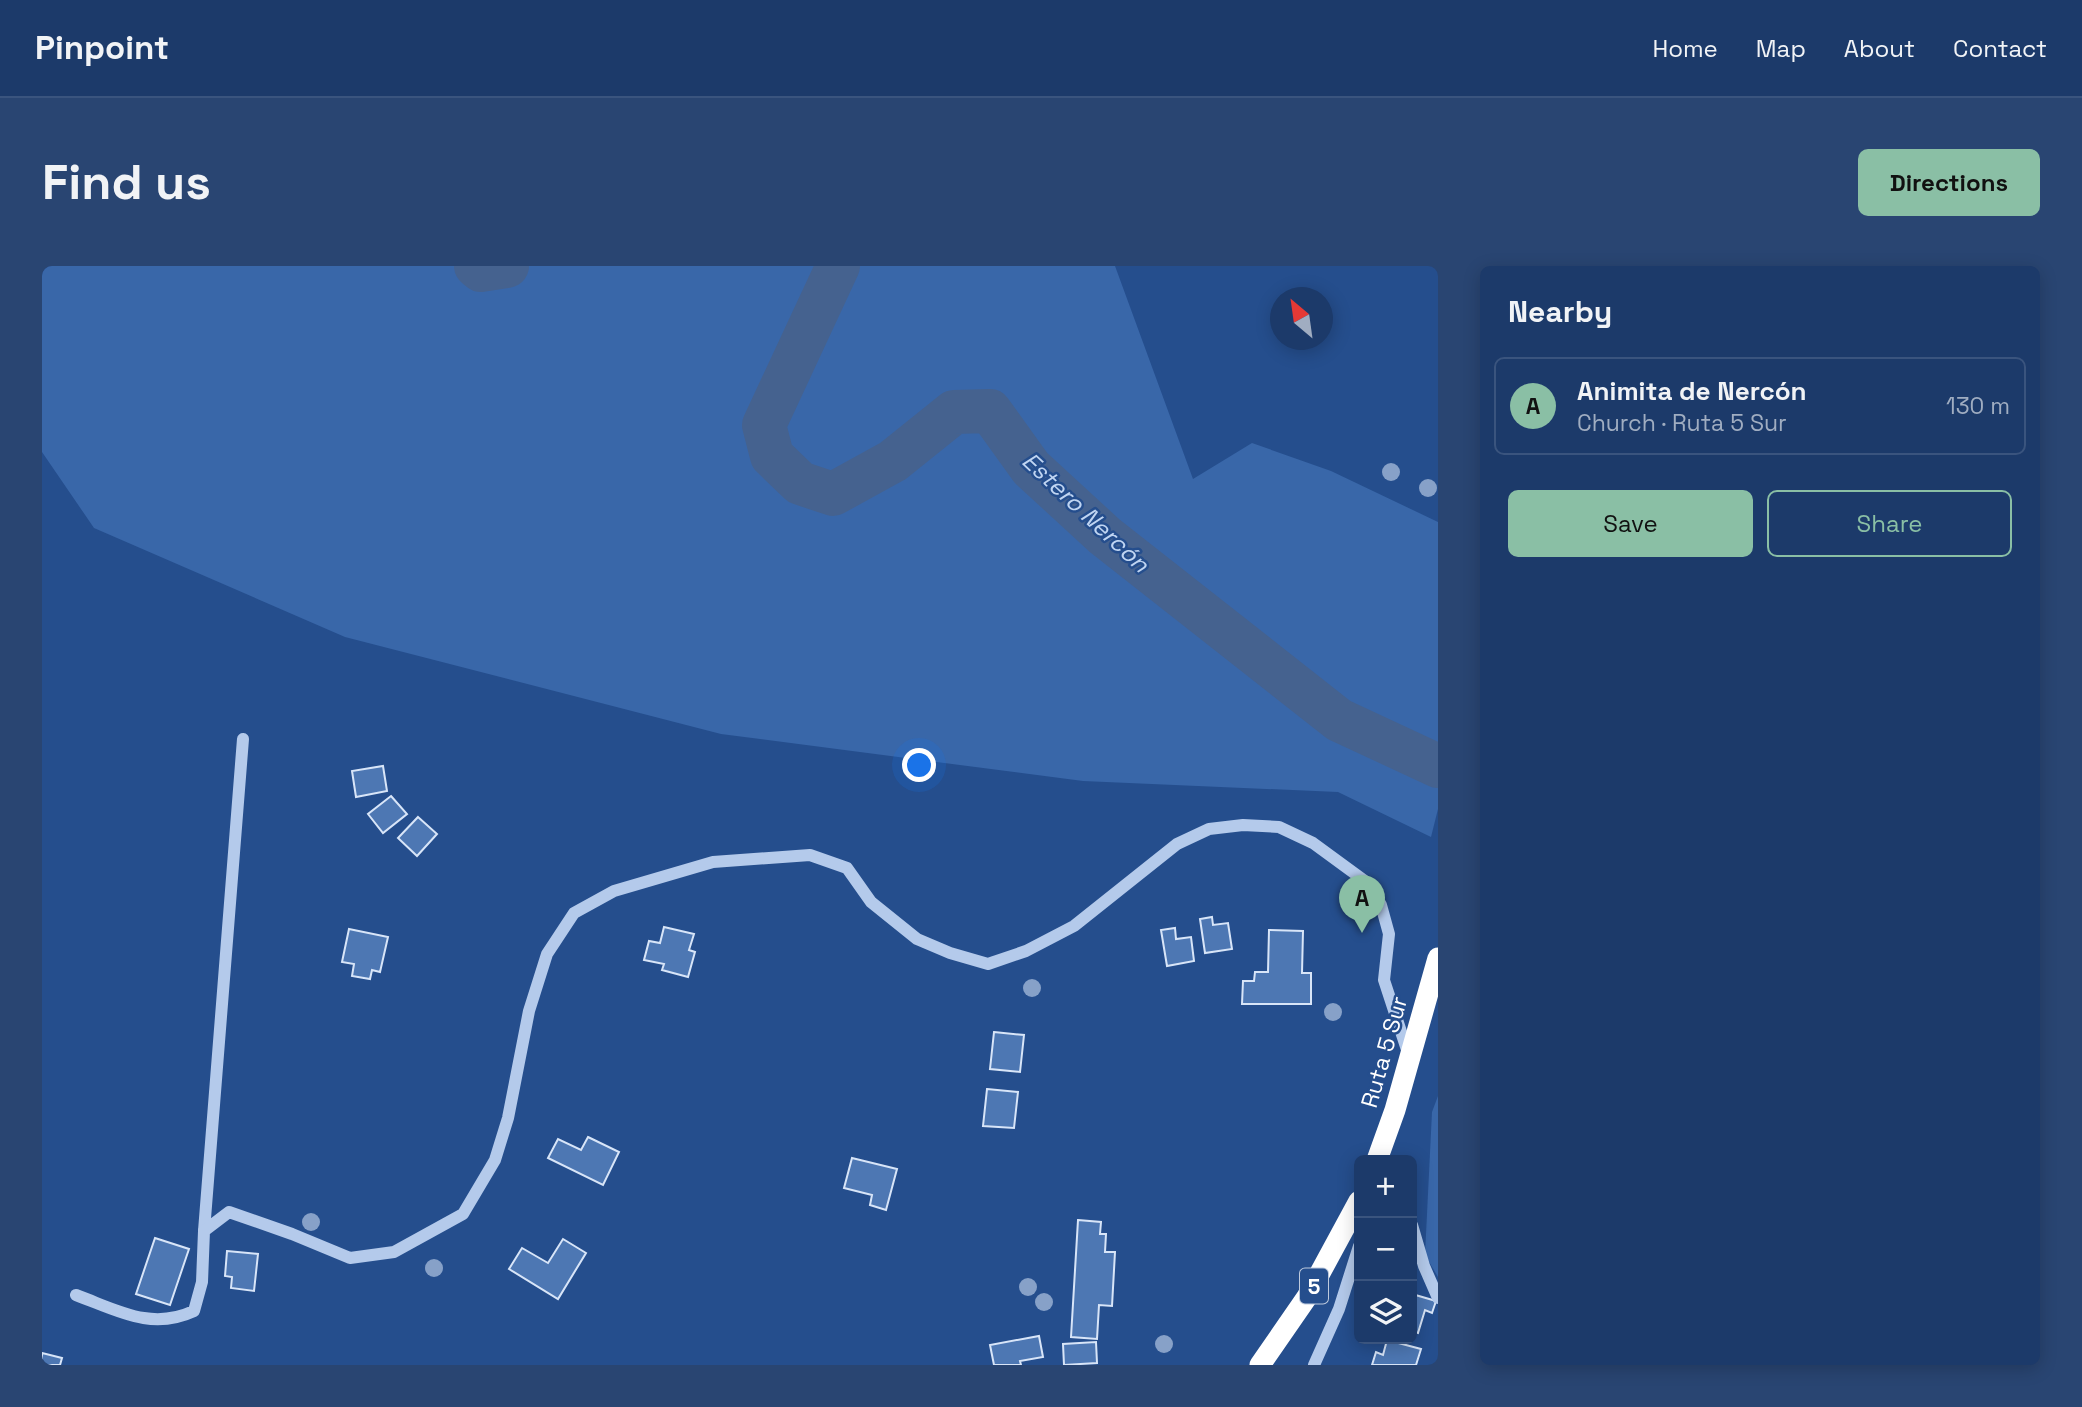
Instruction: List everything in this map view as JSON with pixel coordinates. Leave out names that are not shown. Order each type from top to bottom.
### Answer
[{"type":"highway","name":"Ruta 5 Sur","points":[[1379,1155],[1410,1060],[1438,958]]},
{"type":"highway","name":"5","points":[[1260,1365],[1307,1297],[1354,1211]]},
{"type":"street","points":[[76,1295],[141,1320],[178,1318],[194,1311],[202,1282],[243,739]]},
{"type":"street","points":[[204,1231],[229,1212],[350,1258],[394,1252],[463,1214],[495,1160],[508,1118],[529,1011],[547,954],[574,914],[614,891],[713,862],[810,855],[847,868],[871,902],[917,939],[950,953],[988,964],[1026,951],[1074,926],[1177,844],[1209,829],[1243,825],[1279,827],[1314,843],[1346,865],[1369,884],[1381,905],[1389,934],[1384,980],[1410,1060]]},
{"type":"street","points":[[1417,1242],[1438,1298]]},
{"type":"street","points":[[1314,1365],[1339,1309],[1354,1262]]},
{"type":"shaded area","points":[[42,266],[1115,266],[1193,479],[1252,443],[1331,471],[1438,522],[1438,809],[1431,837],[1338,792],[1083,781],[721,734],[345,637],[94,528],[42,452]]},
{"type":"shaded area","points":[[1438,1096],[1438,1277],[1425,1255],[1432,1112]]},
{"type":"building","points":[[383,766],[387,791],[356,797],[352,771]]},
{"type":"building","points":[[391,796],[407,814],[383,833],[368,814]]},
{"type":"building","points":[[418,817],[437,834],[417,856],[398,838]]},
{"type":"building","points":[[1212,917],[1213,925],[1228,923],[1232,949],[1205,953],[1200,919]]},
{"type":"building","points":[[664,927],[694,934],[689,950],[695,952],[688,977],[662,970],[664,964],[644,960],[649,941],[660,943]]},
{"type":"building","points":[[1175,928],[1176,939],[1191,937],[1194,961],[1167,966],[1161,930]]},
{"type":"building","points":[[349,929],[388,937],[380,972],[372,970],[370,979],[352,976],[354,964],[342,962]]},
{"type":"building","points":[[1269,930],[1303,931],[1302,973],[1311,973],[1311,1004],[1242,1004],[1243,981],[1254,981],[1255,972],[1268,972]]},
{"type":"building","points":[[994,1032],[1024,1035],[1020,1072],[990,1069]]},
{"type":"building","points":[[987,1089],[1018,1092],[1014,1128],[983,1126]]},
{"type":"building","points":[[588,1137],[619,1152],[603,1185],[548,1158],[558,1139],[581,1150]]},
{"type":"building","points":[[852,1158],[897,1169],[886,1210],[870,1205],[872,1195],[844,1188]]},
{"type":"building","points":[[1078,1220],[1101,1222],[1100,1234],[1106,1234],[1105,1252],[1115,1252],[1112,1306],[1099,1305],[1097,1339],[1071,1337]]},
{"type":"building","points":[[155,1238],[189,1249],[170,1305],[136,1294]]},
{"type":"building","points":[[563,1239],[586,1253],[558,1299],[509,1269],[522,1248],[548,1263]]},
{"type":"building","points":[[227,1251],[258,1254],[254,1291],[231,1288],[232,1277],[225,1276]]},
{"type":"building","points":[[1417,1295],[1436,1301],[1432,1313],[1425,1310],[1418,1333]]},
{"type":"building","points":[[1039,1336],[1043,1357],[1020,1361],[1021,1365],[994,1365],[990,1345]]},
{"type":"building","points":[[1096,1342],[1097,1363],[1064,1365],[1063,1344]]},
{"type":"building","points":[[1386,1344],[1402,1344],[1421,1349],[1416,1365],[1372,1365],[1376,1352],[1383,1355]]},
{"type":"building","points":[[42,1353],[62,1358],[60,1365],[42,1365]]},
{"type":"waterway","name":"Estero Nercón","points":[[476,266],[481,270],[507,266]]},
{"type":"waterway","name":"Estero Nercón","points":[[838,266],[764,425],[772,456],[800,483],[833,494],[893,461],[954,412],[990,411],[1031,468],[1105,536],[1339,720],[1438,766]]},
{"type":"place","name":"Animita de Nercón","points":[[1362,933]]}]
